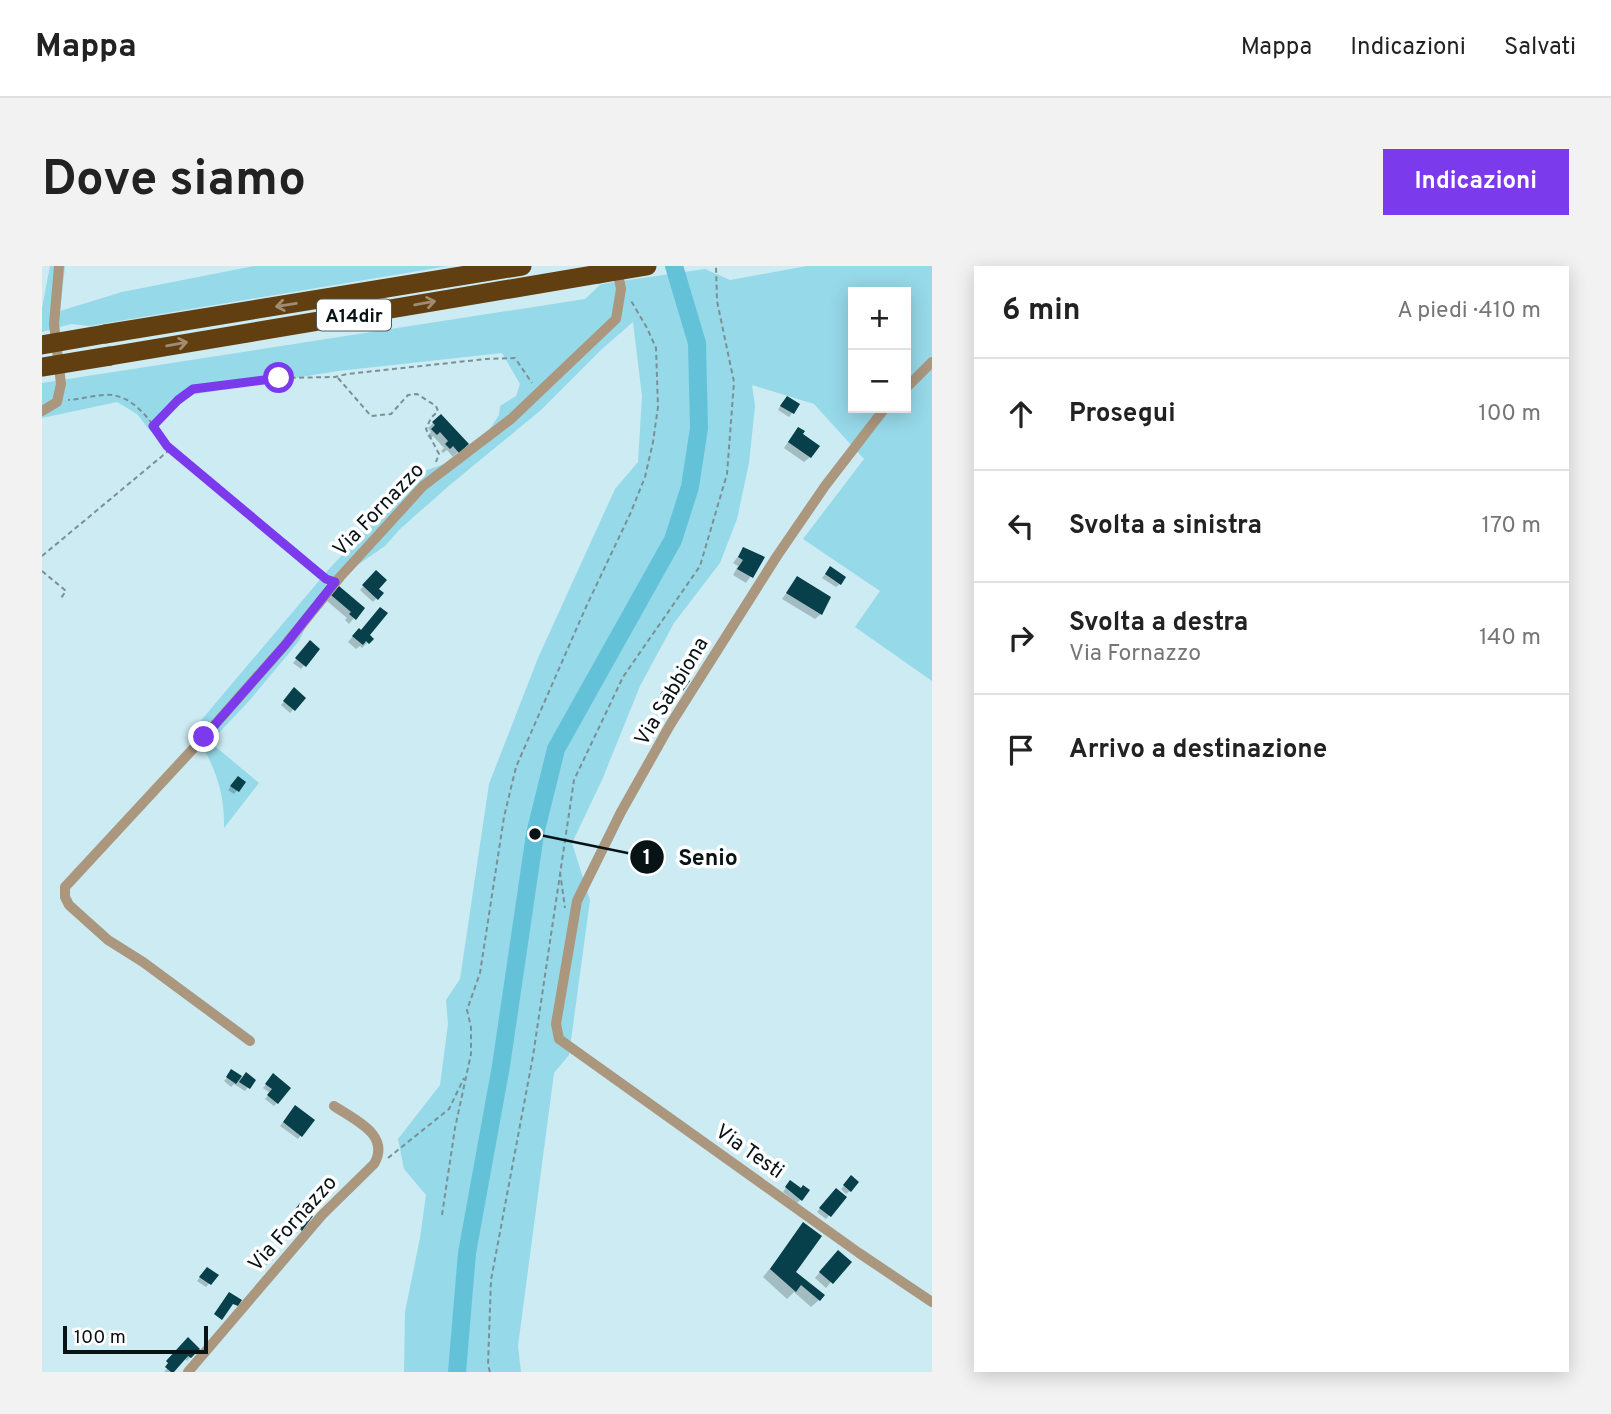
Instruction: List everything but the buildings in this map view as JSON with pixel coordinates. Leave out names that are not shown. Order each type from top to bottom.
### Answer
[{"type":"highway","name":"A14dir","points":[[42,345],[522,266]]},
{"type":"highway","name":"A14dir","points":[[42,368],[608,270],[647,266]]},
{"type":"street","points":[[42,411],[57,402],[61,384],[54,324],[59,266]]},
{"type":"street","name":"Via Fornazzo","points":[[250,1041],[143,962],[108,940],[69,905],[65,897],[65,887],[213,727],[285,645],[335,582],[422,486],[511,419],[616,319],[620,293],[608,270]]},
{"type":"street","points":[[911,383],[932,362]]},
{"type":"street","name":"Via Sabbiona","points":[[556,1024],[577,901],[621,812],[670,725],[777,556],[825,486],[881,413]]},
{"type":"street","name":"Via Testi","points":[[556,1024],[559,1039],[932,1302]]},
{"type":"street","points":[[334,1106],[368,1129],[375,1137],[380,1146],[380,1154],[374,1164]]},
{"type":"street","name":"Via Fornazzo","points":[[188,1372],[321,1215],[374,1164]]},
{"type":"path","points":[[490,1372],[491,1280],[533,1056],[574,780],[623,677],[699,566],[727,474],[734,382],[717,301],[716,266]]},
{"type":"path","points":[[442,1215],[453,1140],[471,1054],[471,1027],[467,1010],[481,972],[504,817],[516,767],[597,582],[617,544],[645,477],[653,442],[658,407],[656,348],[637,310],[627,296],[620,293]]},
{"type":"path","points":[[153,426],[178,400],[193,389],[279,378],[337,377],[472,360],[515,358],[538,393]]},
{"type":"path","points":[[337,377],[370,416],[391,414],[408,395],[417,394],[436,406],[438,411],[426,429],[439,454],[438,460],[430,469]]},
{"type":"path","points":[[59,394],[65,400],[110,395],[128,399],[140,409],[167,446],[326,579],[335,582]]},
{"type":"path","points":[[42,556],[167,452],[167,446]]},
{"type":"path","points":[[42,571],[66,592],[61,598]]},
{"type":"path","points":[[559,868],[564,906]]},
{"type":"path","points":[[374,1164],[385,1161],[449,1109],[467,1072]]},
{"type":"shaded area","points":[[50,266],[65,266],[60,311],[122,292],[254,266],[448,266],[89,326],[71,324],[42,332],[42,308]]},
{"type":"shaded area","points":[[807,266],[932,266],[932,681],[855,627],[880,591],[803,539],[864,459],[814,404],[752,385],[755,406],[749,463],[737,519],[720,563],[674,623],[640,686],[602,780],[572,843],[590,900],[569,1055],[554,1073],[518,1346],[521,1372],[404,1372],[405,1312],[426,1195],[404,1169],[398,1139],[440,1085],[448,1024],[446,1000],[460,979],[489,784],[538,658],[615,489],[638,462],[642,396],[633,322],[541,410],[451,484],[400,529],[385,546],[324,588],[299,641],[249,701],[210,742],[259,783],[224,828],[220,787],[205,751],[191,727],[198,724],[329,569],[421,472],[474,454],[499,415],[500,406],[516,396],[520,384],[502,353],[338,371],[190,395],[151,432],[137,414],[117,402],[42,418],[42,383],[585,299],[601,284],[705,269],[730,280]]},
{"type":"waterway","points":[[457,1372],[467,1253],[501,1066],[535,834],[556,749],[673,540],[690,487],[699,428],[697,343],[674,266]]},
{"type":"place","name":"Senio","points":[[535,834]]},
{"type":"route","points":[[204,737],[285,645],[335,582],[326,579],[167,446],[153,426],[178,400],[193,389],[279,378]]}]
